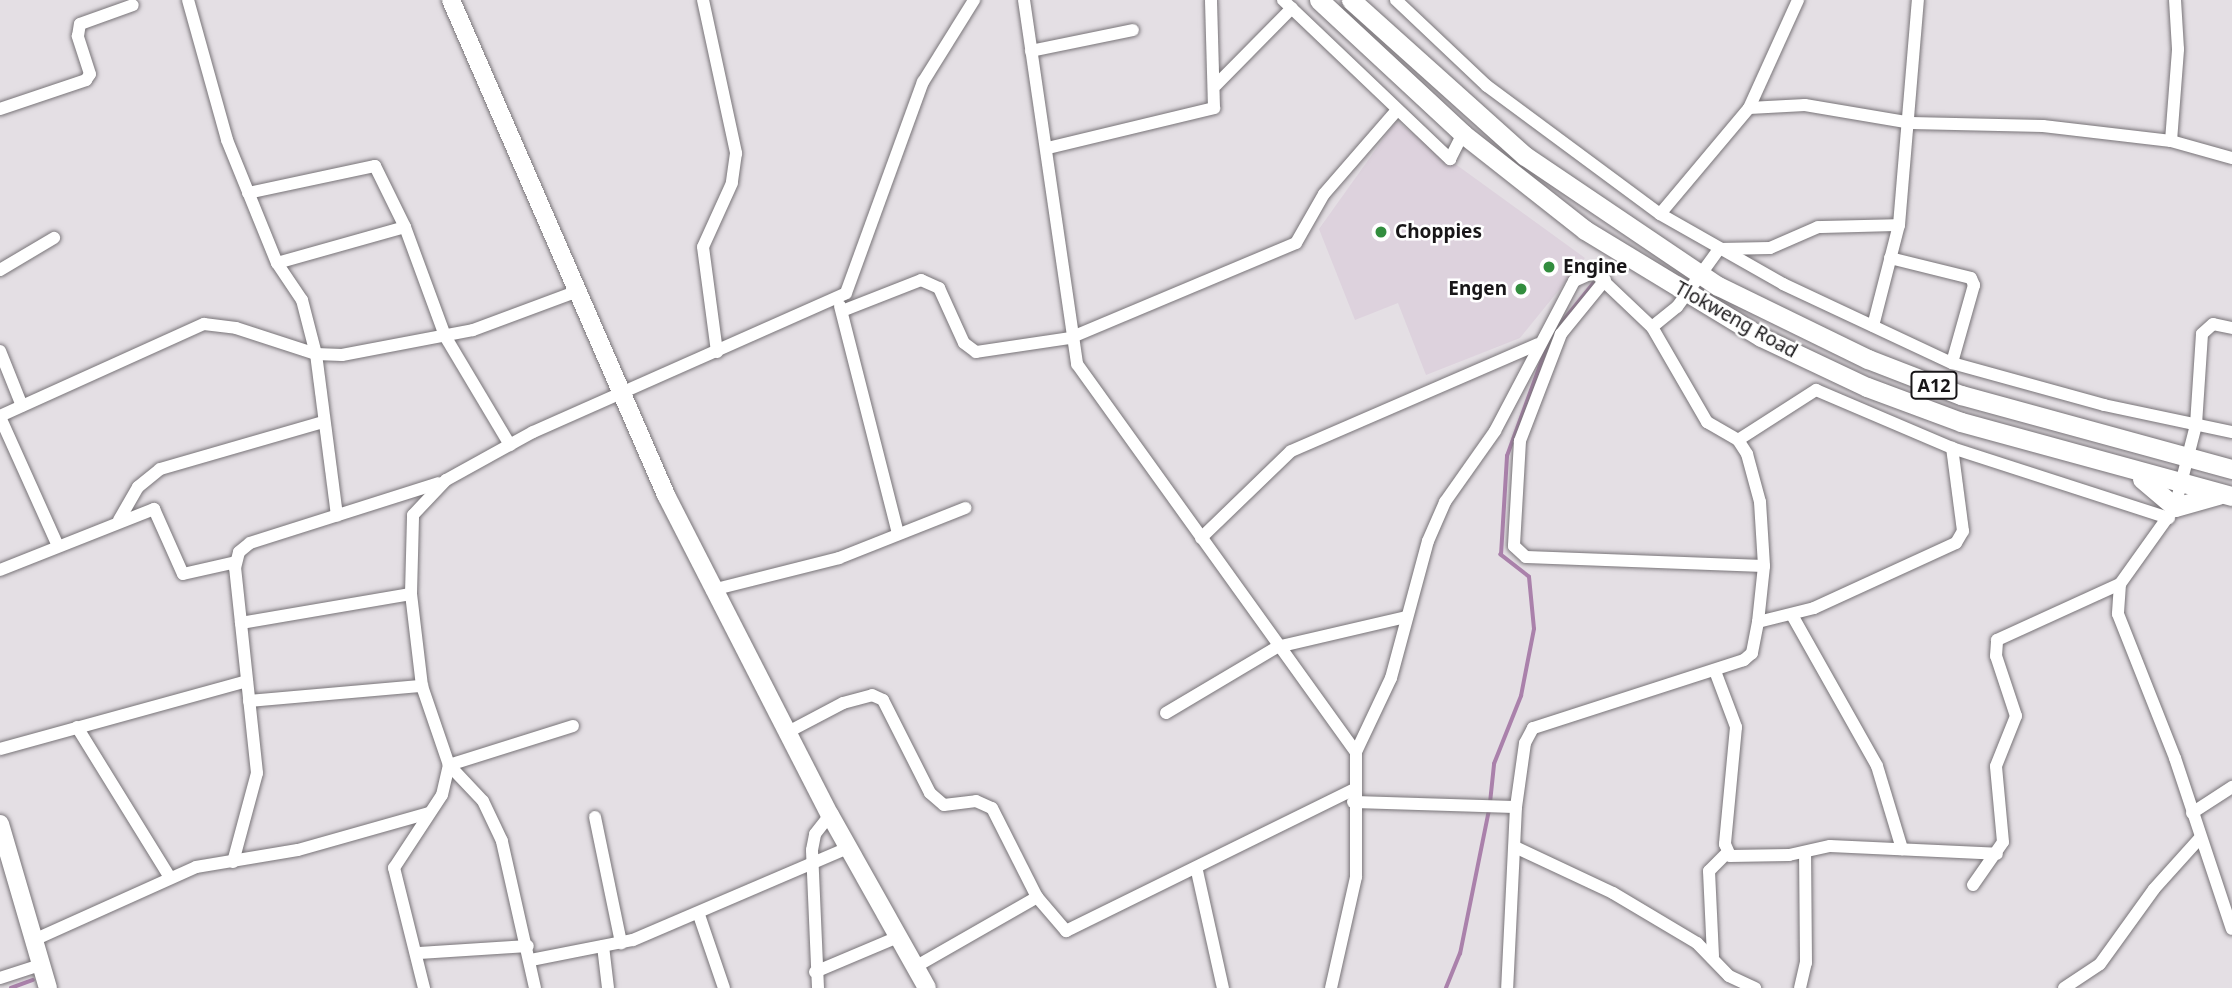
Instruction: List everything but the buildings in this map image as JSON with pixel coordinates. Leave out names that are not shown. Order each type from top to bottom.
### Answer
[{"type":"main road","name":"Tlokweng Road","points":[[1319,0],[1463,134],[1585,230],[1761,338],[1867,387],[1961,422],[2105,465],[2229,495]]},
{"type":"main road","name":"Tlokweng Road","points":[[1351,0],[1525,156],[1698,273],[1868,359],[1961,396],[2232,469]]},
{"type":"main road","points":[[2105,465],[2158,488],[2172,513],[2229,495]]},
{"type":"street","points":[[188,0],[248,194],[276,263],[302,300],[316,354],[337,516]]},
{"type":"street","points":[[451,0],[622,392],[712,590],[830,815],[927,988]]},
{"type":"street","points":[[703,0],[736,153],[732,183],[703,247],[717,352]]},
{"type":"street","points":[[898,533],[840,305],[858,272],[923,82],[974,0]]},
{"type":"street","points":[[1024,0],[1048,148],[1070,338],[1080,372],[1277,647],[1356,752]]},
{"type":"street","points":[[1048,148],[1209,111],[1217,103],[1211,0]]},
{"type":"street","points":[[1396,0],[1487,86],[1660,214],[1719,248],[1952,363],[2232,432]]},
{"type":"street","points":[[1660,214],[1749,108],[1798,0]]},
{"type":"street","points":[[1873,326],[1899,225],[1911,124],[1918,0]]},
{"type":"street","points":[[2171,141],[2178,49],[2175,0]]},
{"type":"street","points":[[0,107],[86,80],[90,74],[78,36],[80,24],[135,2]]},
{"type":"street","points":[[1216,85],[1287,4],[1450,159],[1463,134]]},
{"type":"street","points":[[1031,51],[1133,30]]},
{"type":"street","points":[[1749,108],[1805,105],[1911,124],[2043,126],[2171,141],[2232,159]]},
{"type":"street","points":[[233,862],[257,773],[236,562],[244,546],[446,480],[510,445],[622,392],[840,305],[920,280],[939,288],[964,343],[976,352],[1070,338],[1296,243],[1324,194],[1397,110]]},
{"type":"street","points":[[248,194],[375,166],[405,227],[445,336],[510,445]]},
{"type":"street","points":[[1652,327],[1677,307],[1698,273],[1719,248],[1770,248],[1818,227],[1899,225]]},
{"type":"street","points":[[276,263],[405,227]]},
{"type":"street","points":[[0,270],[54,238]]},
{"type":"street","points":[[1890,258],[1971,278],[1974,285],[1952,363]]},
{"type":"street","points":[[1331,988],[1356,877],[1353,796],[1356,752],[1391,678],[1406,617],[1445,502],[1510,403],[1538,344],[1574,281],[1589,272],[1605,279],[1652,327],[1707,422],[1738,440],[1758,485],[1764,566],[1758,622],[1752,653],[1716,671],[1533,728],[1525,743],[1516,807],[1507,988]]},
{"type":"street","points":[[1605,279],[1561,334],[1531,410],[1517,453],[1512,541],[1521,554],[1764,566]]},
{"type":"street","points":[[58,546],[0,416],[204,324],[236,328],[316,354],[342,355],[400,340],[445,336],[578,291]]},
{"type":"street","points":[[1973,885],[2003,842],[1996,766],[2016,716],[1996,656],[1997,640],[2120,584],[2172,513],[2184,457],[2196,425],[2202,334],[2213,324],[2232,328]]},
{"type":"street","points":[[1201,538],[1291,451],[1538,344]]},
{"type":"street","points":[[0,351],[22,406]]},
{"type":"street","points":[[1738,440],[1816,390],[1952,448],[2172,513]]},
{"type":"street","points":[[1510,403],[1531,410]]},
{"type":"street","points":[[119,520],[138,487],[160,468],[323,422]]},
{"type":"street","points":[[1758,622],[1792,615],[1956,543],[1963,531],[1952,448]]},
{"type":"street","points":[[446,480],[423,500],[411,522],[411,594],[422,686],[449,765],[490,811],[528,946],[535,988]]},
{"type":"street","points":[[712,590],[839,558],[965,508]]},
{"type":"street","points":[[0,570],[119,520],[158,511],[176,564],[186,575],[236,562]]},
{"type":"street","points":[[2120,584],[2123,638],[2165,731],[2232,929]]},
{"type":"street","points":[[241,623],[411,594]]},
{"type":"street","points":[[1792,615],[1877,766],[1902,849]]},
{"type":"street","points":[[1166,713],[1277,647],[1406,617]]},
{"type":"street","points":[[1713,956],[1709,872],[1727,853],[1736,727],[1716,671]]},
{"type":"street","points":[[0,749],[247,681]]},
{"type":"street","points":[[249,701],[422,686]]},
{"type":"street","points":[[788,732],[843,703],[872,695],[883,699],[930,793],[944,805],[976,801],[992,808],[1037,897],[1066,932],[1353,796],[1516,807]]},
{"type":"street","points":[[449,765],[573,726]]},
{"type":"street","points":[[77,727],[169,876]]},
{"type":"street","points":[[424,988],[419,953],[394,873],[442,795],[449,765]]},
{"type":"street","points":[[2192,813],[2232,787]]},
{"type":"street","points":[[36,939],[169,876],[298,850],[429,813]]},
{"type":"street","points":[[830,815],[815,834],[812,866],[815,983],[898,937]]},
{"type":"street","points":[[594,817],[621,943]]},
{"type":"street","points":[[0,824],[36,939],[48,988]]},
{"type":"street","points":[[2064,988],[2100,964],[2154,889],[2200,838]]},
{"type":"street","points":[[1727,853],[1734,858],[1805,852],[1830,846],[1997,854]]},
{"type":"street","points":[[1515,847],[1613,893],[1713,956],[1729,976],[1755,988]]},
{"type":"street","points":[[531,960],[621,943],[699,915],[848,848]]},
{"type":"street","points":[[1800,988],[1806,963],[1805,852]]},
{"type":"street","points":[[1196,871],[1223,988]]},
{"type":"street","points":[[915,967],[1037,897]]},
{"type":"street","points":[[699,915],[724,988]]},
{"type":"street","points":[[419,953],[528,946]]},
{"type":"street","points":[[603,946],[608,988]]},
{"type":"street","points":[[0,978],[43,964]]},
{"type":"shaded area","name":"Choppies","points":[[1396,121],[1585,258],[1520,338],[1426,375],[1398,303],[1355,320],[1319,229]]},
{"type":"waterway","points":[[1490,803],[1494,764],[1521,696],[1534,629],[1529,577],[1501,555],[1507,456],[1551,336],[1593,284]]},
{"type":"waterway","points":[[1446,988],[1460,954],[1489,810]]},
{"type":"waterway","points":[[11,988],[33,980]]},
{"type":"place","name":"Choppies","points":[[1381,232]]},
{"type":"place","name":"Engine","points":[[1549,267]]},
{"type":"place","name":"Engen","points":[[1521,289]]}]
